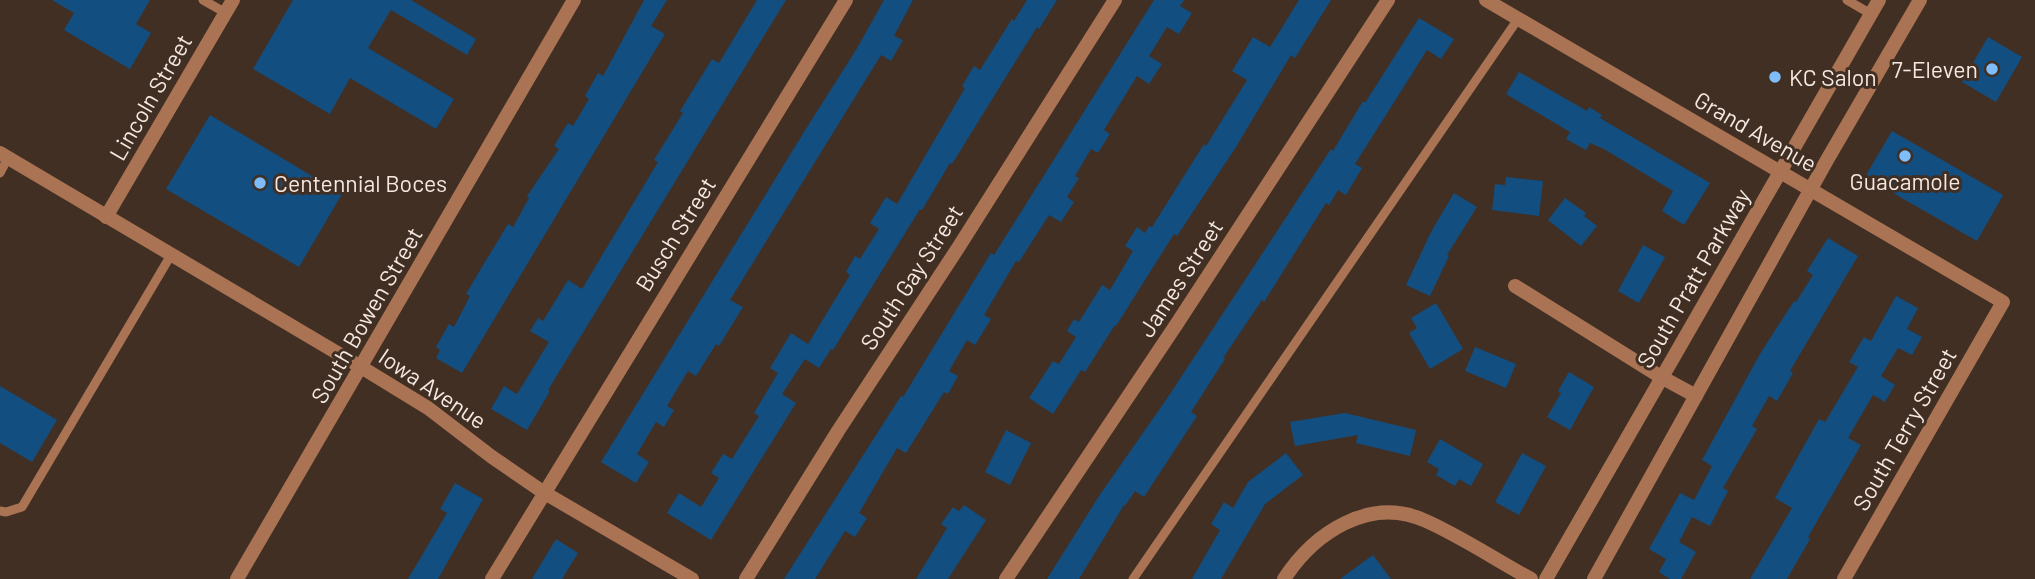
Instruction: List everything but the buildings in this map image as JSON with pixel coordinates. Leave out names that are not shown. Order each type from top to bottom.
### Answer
[{"type":"street","name":"South Bowen Street","points":[[237,579],[575,0]]},
{"type":"street","name":"Busch Street","points":[[492,579],[846,0]]},
{"type":"street","name":"South Gay Street","points":[[746,579],[1115,0]]},
{"type":"street","name":"James Street","points":[[1006,579],[1388,0]]},
{"type":"street","name":"Grand Avenue","points":[[1486,0],[2003,302]]},
{"type":"street","name":"South Pratt Parkway","points":[[1546,579],[1879,0]]},
{"type":"street","points":[[1594,579],[1811,189],[1920,0]]},
{"type":"street","name":"Lincoln Street","points":[[106,217],[229,6]]},
{"type":"street","name":"Iowa Avenue","points":[[4,156],[428,408],[543,492],[692,579]]},
{"type":"street","points":[[1515,286],[1696,396]]},
{"type":"street","name":"South Terry Street","points":[[1844,579],[2003,302]]},
{"type":"street","points":[[1284,579],[1295,562],[1321,536],[1342,523],[1371,513],[1402,513],[1425,520],[1531,579]]},
{"type":"lane","points":[[204,0],[229,6]]},
{"type":"lane","points":[[1847,0],[1871,14]]},
{"type":"lane","points":[[1133,579],[1518,19]]},
{"type":"lane","points":[[0,173],[4,156]]},
{"type":"lane","points":[[0,511],[22,507],[171,255]]},
{"type":"place","name":"7-Eleven","points":[[1992,69]]},
{"type":"place","name":"KC Salon","points":[[1775,77]]},
{"type":"place","name":"Guacamole","points":[[1905,156]]},
{"type":"place","name":"Centennial Boces","points":[[260,183]]}]
